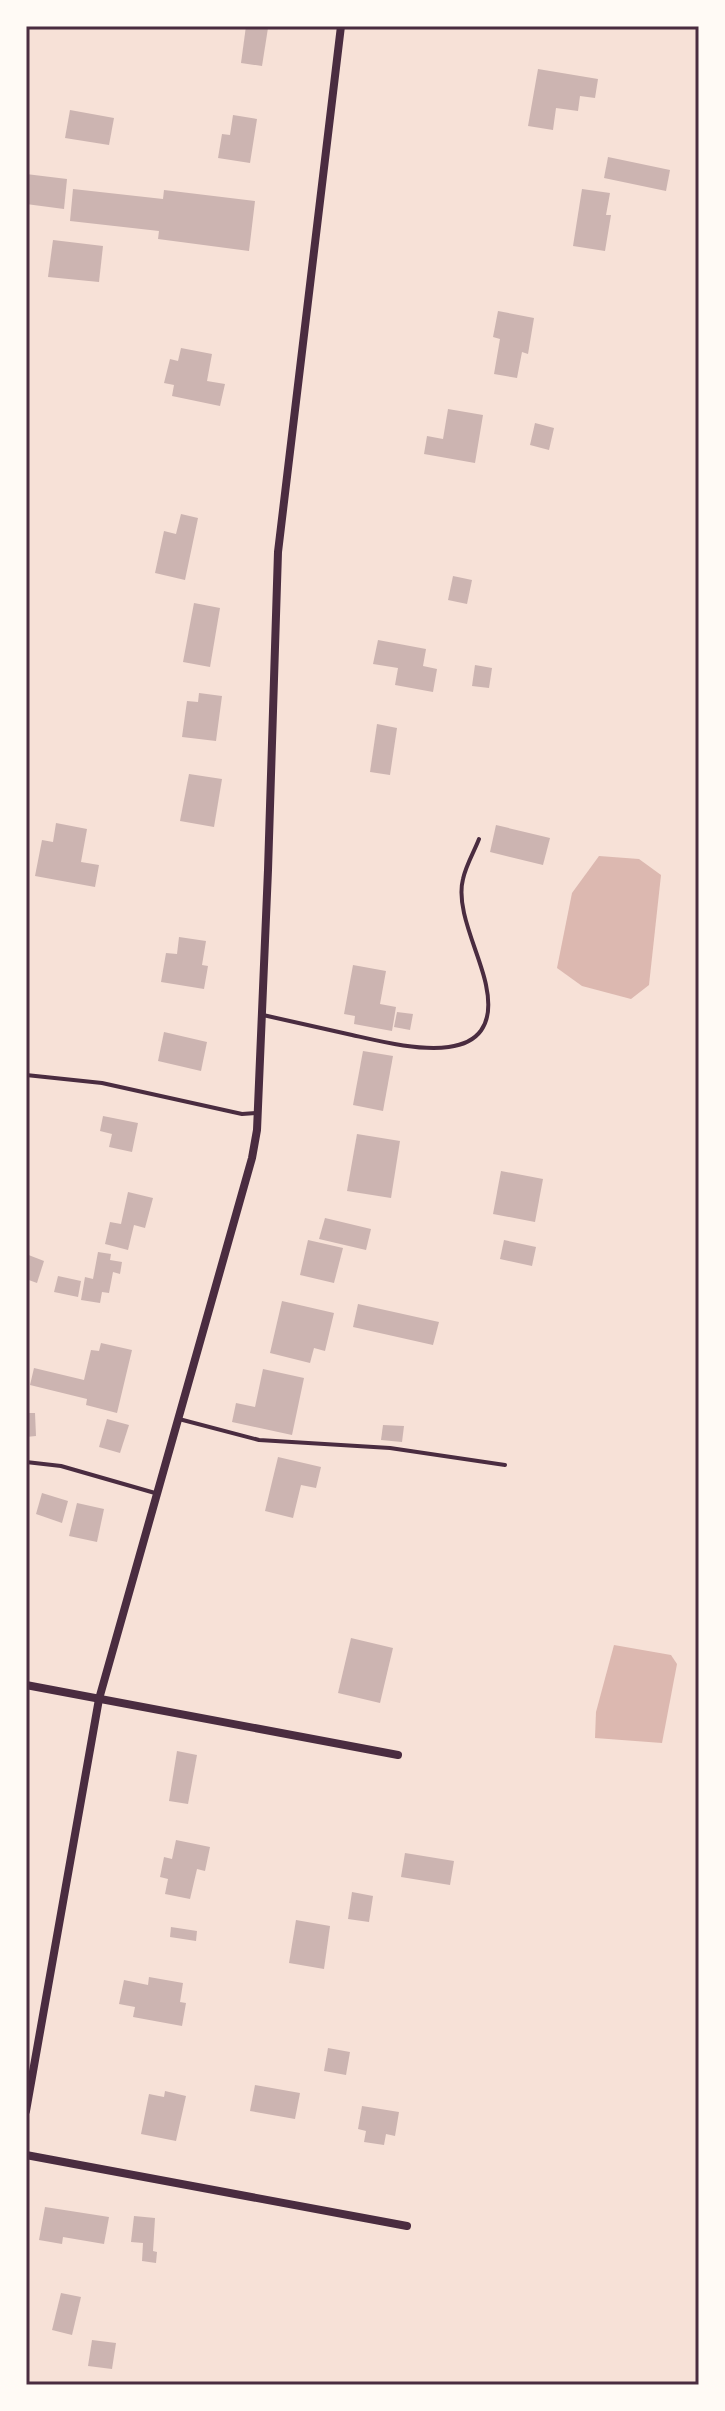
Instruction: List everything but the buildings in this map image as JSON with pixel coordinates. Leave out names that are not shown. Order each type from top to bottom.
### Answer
[{"type":"street","points":[[26,2111],[99,1699],[252,1158],[258,1112],[263,1015],[278,552],[341,26]]},
{"type":"street","points":[[26,1685],[398,1755]]},
{"type":"street","points":[[26,2155],[407,2226]]},
{"type":"lane","points":[[263,1015],[414,1048],[463,1045],[478,1035],[486,1021],[489,1006],[486,984],[467,922],[463,879],[479,839]]},
{"type":"lane","points":[[26,1075],[102,1083],[242,1114],[258,1112]]},
{"type":"lane","points":[[179,1419],[259,1440],[390,1448],[505,1465]]},
{"type":"lane","points":[[26,1462],[61,1466],[157,1494]]},
{"type":"shaded area","points":[[599,856],[639,859],[661,875],[649,985],[631,999],[582,986],[557,968],[572,893]]},
{"type":"shaded area","points":[[614,1645],[671,1655],[677,1664],[662,1743],[595,1738],[596,1712]]}]
